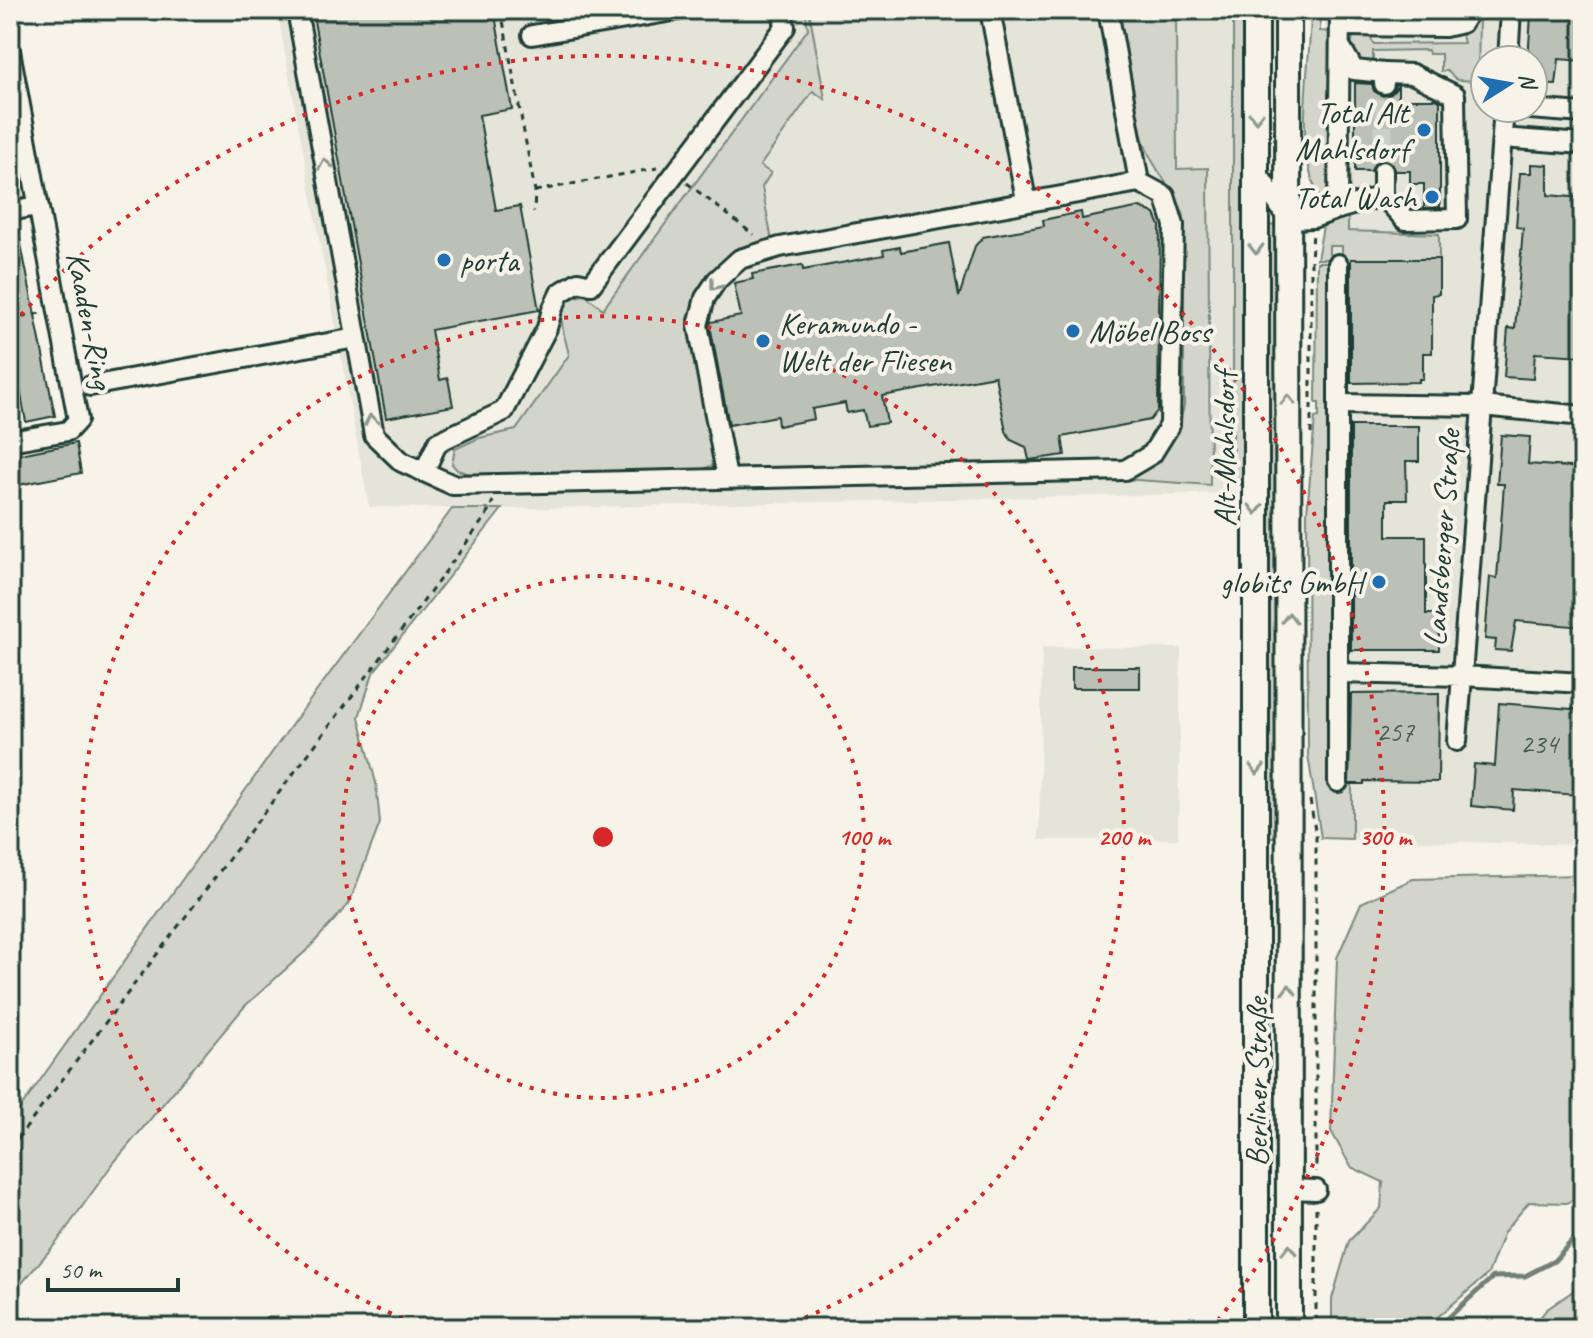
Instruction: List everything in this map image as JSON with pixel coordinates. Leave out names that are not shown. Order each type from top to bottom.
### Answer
[{"type":"main road","name":"Alt-Mahlsdorf","points":[[1256,10],[1257,840]]},
{"type":"main road","name":"Alt-Mahlsdorf","points":[[1288,10],[1289,835]]},
{"type":"main road","name":"Berliner Straße","points":[[1289,835],[1289,1328]]},
{"type":"main road","name":"Berliner Straße","points":[[1256,1328],[1257,840]]},
{"type":"lane","points":[[297,10],[374,435],[402,462],[453,485],[1125,470],[1152,454],[1170,425],[1174,225],[1165,196],[1139,182],[1026,200],[780,247],[740,259],[717,280],[705,298],[698,325],[727,478]]},
{"type":"lane","points":[[532,35],[679,10]]},
{"type":"lane","points":[[424,472],[438,442],[504,411],[547,328],[560,293],[578,282],[591,285],[785,27],[782,10]]},
{"type":"lane","points":[[990,10],[1026,200]]},
{"type":"lane","points":[[1108,10],[1139,182]]},
{"type":"lane","points":[[1445,27],[1458,17],[1461,10]]},
{"type":"lane","points":[[1338,209],[1340,18],[1445,27],[1462,23],[1470,10]]},
{"type":"lane","points":[[1509,44],[1511,10]]},
{"type":"lane","points":[[1340,45],[1354,70],[1384,78],[1412,74],[1455,95],[1457,219],[1405,220],[1383,196],[1383,171]]},
{"type":"lane","name":"Kaaden-Ring","points":[[10,51],[78,420],[68,431],[10,441]]},
{"type":"lane","points":[[1549,110],[1583,113]]},
{"type":"lane","name":"Landsberger Straße","points":[[1457,741],[1503,124]]},
{"type":"lane","points":[[1502,138],[1583,144]]},
{"type":"lane","points":[[1256,171],[1288,219],[1313,218],[1383,196]]},
{"type":"lane","points":[[10,211],[37,206]]},
{"type":"lane","points":[[1338,264],[1338,782]]},
{"type":"lane","points":[[90,386],[356,338]]},
{"type":"lane","name":"Landsberger Straße","points":[[1339,404],[1482,406],[1583,416]]},
{"type":"lane","name":"Landsberger Straße","points":[[1338,673],[1583,683]]},
{"type":"lane","points":[[1288,1189],[1316,1190]]},
{"type":"path","points":[[501,10],[535,191],[534,212]]},
{"type":"path","points":[[10,318],[57,310]]},
{"type":"path","points":[[10,1149],[214,882],[486,516],[494,499],[495,484]]},
{"type":"path","points":[[1310,797],[1316,836],[1316,1328]]},
{"type":"shaded area","points":[[10,10],[13,10],[48,195],[10,202]]},
{"type":"shaded area","points":[[277,10],[1233,10],[1233,493],[502,509],[369,507]]},
{"type":"shaded area","points":[[805,10],[809,10],[825,99],[813,91],[760,166],[771,173],[762,187],[772,241],[698,299],[715,456],[713,465],[699,471],[473,475],[457,470],[452,464],[455,449],[479,438],[516,430],[569,355],[561,318],[566,303],[585,295],[603,309],[808,29]]},
{"type":"shaded area","points":[[1118,10],[1176,10],[1177,169],[1208,168],[1210,485],[1122,479],[1157,461],[1171,443],[1181,420],[1184,405],[1184,216],[1145,145],[1132,95]]},
{"type":"shaded area","points":[[1233,10],[1247,10],[1248,484],[1233,485]]},
{"type":"shaded area","points":[[1311,10],[1320,10],[1320,31],[1333,32],[1331,199],[1323,203],[1313,183],[1305,136]]},
{"type":"shaded area","points":[[1325,10],[1583,10],[1583,845],[1330,839],[1319,752],[1326,414]]},
{"type":"shaded area","points":[[1479,18],[1479,44],[1469,44],[1469,81],[1457,80],[1447,71],[1441,71],[1441,54],[1429,54],[1428,50],[1373,51],[1373,65],[1359,59],[1352,48],[1353,37],[1367,32],[1374,44],[1464,43],[1461,32],[1472,28]]},
{"type":"shaded area","points":[[1348,218],[1348,231],[1439,234],[1439,259],[1351,259],[1351,301],[1343,301],[1338,259],[1342,246],[1329,246],[1333,259],[1317,259],[1323,226]]},
{"type":"shaded area","points":[[1268,225],[1278,226],[1280,837],[1266,837]]},
{"type":"shaded area","points":[[1317,262],[1329,262],[1327,786],[1352,784],[1352,839],[1321,838],[1308,755],[1307,513],[1315,418],[1319,417],[1319,403],[1316,403]]},
{"type":"shaded area","points":[[452,509],[502,509],[373,673],[359,717],[376,783],[380,823],[349,904],[308,949],[245,1006],[111,1166],[57,1242],[10,1297],[10,1123],[290,727]]},
{"type":"shaded area","points":[[1042,647],[1181,648],[1178,839],[1039,840]]},
{"type":"shaded area","points":[[1583,875],[1583,1193],[1567,1203],[1529,1202],[1504,1232],[1488,1274],[1433,1321],[1429,1328],[1332,1328],[1332,1299],[1349,1241],[1381,1208],[1383,1182],[1351,1167],[1331,1131],[1337,958],[1361,903],[1413,879]]},
{"type":"shaded area","points":[[1583,1284],[1583,1328],[1532,1328],[1546,1310]]},
{"type":"building","name":"porta","points":[[312,10],[494,10],[512,109],[479,115],[496,210],[520,206],[539,310],[431,330],[440,380],[448,378],[453,406],[386,418]]},
{"type":"building","points":[[1538,10],[1583,10],[1583,61],[1559,59],[1556,85],[1549,85],[1549,44],[1529,44],[1531,15],[1538,16]]},
{"type":"building","points":[[1355,83],[1372,84],[1374,91],[1383,96],[1391,94],[1398,86],[1398,99],[1440,101],[1440,207],[1424,208],[1424,184],[1410,184],[1410,171],[1395,171],[1388,160],[1376,161],[1371,171],[1355,171]]},
{"type":"building","points":[[1531,164],[1548,165],[1548,195],[1583,198],[1583,356],[1535,353],[1533,379],[1504,377],[1508,328],[1515,329],[1523,228],[1516,227],[1520,173],[1531,173]]},
{"type":"building","points":[[1140,207],[1155,214],[1160,226],[1158,410],[1150,420],[1062,437],[1065,455],[1029,460],[1026,447],[1011,440],[1006,431],[995,376],[882,396],[887,423],[867,426],[863,410],[847,413],[845,403],[812,409],[814,419],[778,426],[777,416],[729,425],[710,325],[711,322],[741,316],[734,283],[753,279],[752,274],[802,265],[803,270],[884,255],[883,250],[900,247],[901,252],[949,243],[959,297],[975,246],[983,237],[1044,226],[1043,220],[1081,212],[1082,219]]},
{"type":"building","points":[[10,224],[17,224],[55,416],[26,422],[10,335]]},
{"type":"building","points":[[1351,259],[1439,259],[1439,294],[1432,295],[1432,353],[1423,353],[1423,379],[1419,382],[1351,383]]},
{"type":"building","points":[[1351,426],[1419,426],[1419,461],[1406,461],[1407,500],[1387,500],[1387,536],[1426,536],[1426,614],[1439,614],[1439,650],[1351,650]]},
{"type":"building","points":[[1501,435],[1530,437],[1528,464],[1583,468],[1583,627],[1516,621],[1511,651],[1495,650],[1496,640],[1485,639],[1490,577],[1497,578],[1504,484],[1497,484]]},
{"type":"building","points":[[76,443],[81,473],[13,486],[10,456]]},
{"type":"building","points":[[1072,667],[1140,667],[1140,688],[1072,688]]},
{"type":"building","points":[[1439,693],[1438,782],[1364,781],[1364,784],[1349,784],[1351,694]]},
{"type":"building","points":[[1499,703],[1583,710],[1577,795],[1514,790],[1513,810],[1471,806],[1474,764],[1495,766]]},
{"type":"waterway","points":[[1437,1328],[1493,1277],[1525,1276],[1554,1261],[1583,1229]]},
{"type":"tunnel","points":[[1383,171],[1384,84]]},
{"type":"place","name":"Total Alt Mahlsdorf","points":[[1424,130]]},
{"type":"place","name":"Total Wash","points":[[1432,197]]},
{"type":"place","name":"porta","points":[[444,260]]},
{"type":"place","name":"Möbel Boss","points":[[1073,331]]},
{"type":"place","name":"Keramundo - Welt der Fliesen","points":[[763,341]]},
{"type":"place","name":"globits GmbH","points":[[1379,582]]}]
